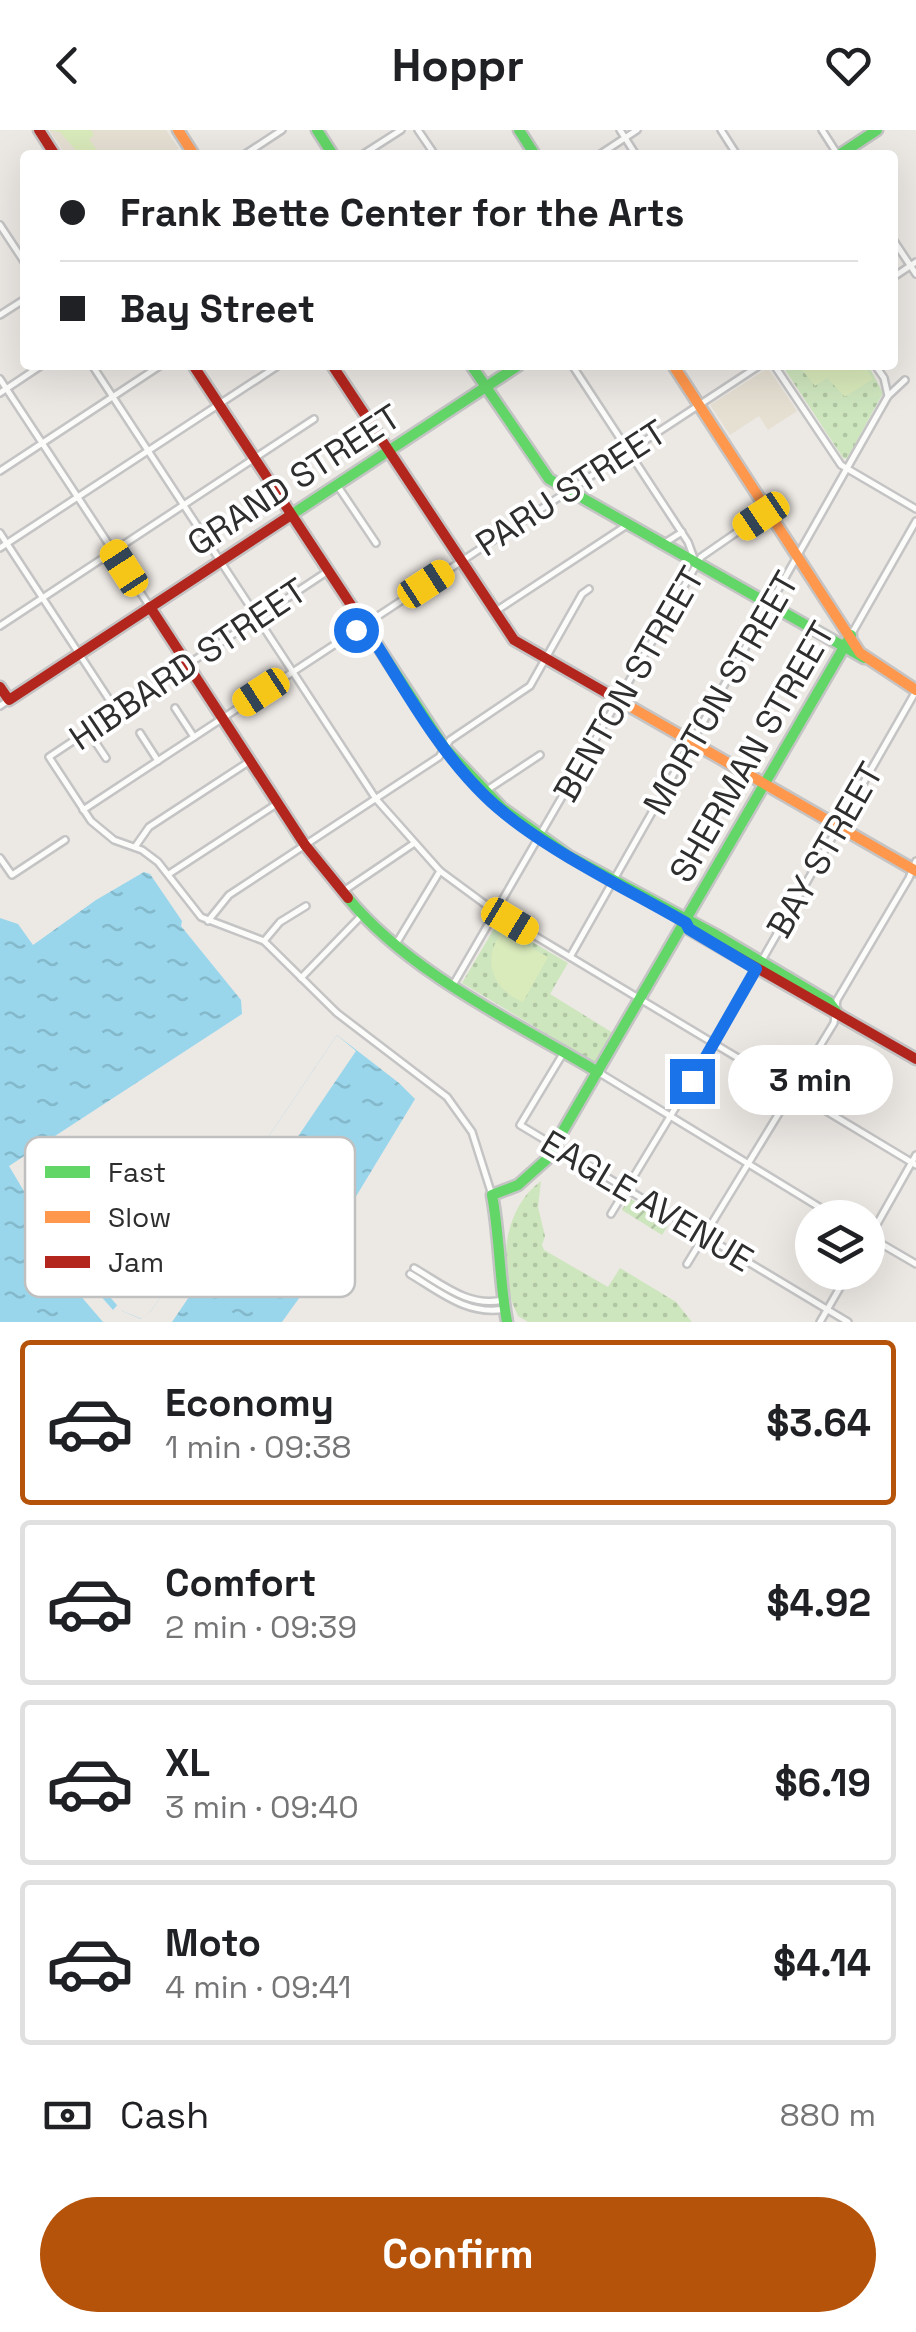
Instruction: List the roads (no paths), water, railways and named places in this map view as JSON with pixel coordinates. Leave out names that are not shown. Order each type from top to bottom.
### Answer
[{"type":"street","points":[[252,150],[282,130]]},
{"type":"street","points":[[370,150],[400,130]]},
{"type":"street","points":[[620,130],[633,150]]},
{"type":"street","points":[[607,150],[637,130]]},
{"type":"street","points":[[847,150],[877,130]]},
{"type":"street","points":[[0,225],[20,255]]},
{"type":"street","points":[[913,264],[916,274]]},
{"type":"street","points":[[3,391],[34,370]]},
{"type":"street","points":[[95,370],[376,798],[440,871],[497,913],[914,1164]]},
{"type":"street","points":[[0,470],[153,370]]},
{"type":"street","points":[[196,370],[444,748],[482,793],[540,838],[686,923],[689,929],[915,1057]]},
{"type":"street","points":[[3,546],[271,370]]},
{"type":"street","points":[[335,370],[514,640],[915,867],[837,1000],[834,1023],[687,1264]]},
{"type":"street","points":[[474,370],[544,475],[843,648],[868,658],[916,690]]},
{"type":"street","name":"GRAND STREET","points":[[4,703],[512,370]]},
{"type":"street","points":[[575,370],[682,532],[696,564]]},
{"type":"street","points":[[676,370],[851,635],[868,652],[868,658]]},
{"type":"street","name":"PARU STREET","points":[[83,810],[752,370]]},
{"type":"street","points":[[777,370],[836,460],[916,509]]},
{"type":"street","points":[[878,370],[888,396]]},
{"type":"street","points":[[0,379],[3,391],[78,497],[305,846],[363,914],[396,944],[453,985],[808,1200]]},
{"type":"street","name":"MORTON STREET","points":[[570,957],[888,396],[904,380]]},
{"type":"street","points":[[0,626],[314,419]]},
{"type":"street","points":[[337,485],[376,544]]},
{"type":"street","name":"BENTON STREET","points":[[453,985],[696,564],[704,553],[769,510]]},
{"type":"street","name":"SHERMAN STREET","points":[[492,1195],[530,1177],[555,1145],[916,521]]},
{"type":"street","points":[[494,612],[628,525]]},
{"type":"street","points":[[662,545],[682,532]]},
{"type":"street","points":[[0,533],[3,546],[116,710]]},
{"type":"street","name":"HIBBARD STREET","points":[[83,810],[49,757],[328,571]]},
{"type":"street","points":[[208,921],[221,901],[440,757],[450,740],[526,689],[589,588]]},
{"type":"street","points":[[0,687],[4,703]]},
{"type":"street","name":"BAY STREET","points":[[611,1214],[714,1044],[916,690]]},
{"type":"street","points":[[175,708],[194,737]]},
{"type":"street","points":[[88,731],[106,758]]},
{"type":"street","points":[[140,733],[158,760]]},
{"type":"street","points":[[482,793],[540,756]]},
{"type":"street","points":[[135,847],[149,826],[250,760]]},
{"type":"street","points":[[169,874],[278,803]]},
{"type":"street","points":[[83,810],[108,836],[152,856],[194,910],[208,921],[264,942],[337,1013],[457,1107],[472,1132],[497,1216],[497,1260],[507,1322]]},
{"type":"street","points":[[0,858],[12,875],[66,840]]},
{"type":"street","points":[[342,892],[413,844]]},
{"type":"street","points":[[396,944],[440,871]]},
{"type":"street","points":[[264,942],[280,922],[306,906]]},
{"type":"street","points":[[300,978],[363,914]]},
{"type":"street","name":"EAGLE AVENUE","points":[[564,1052],[520,1124],[848,1322]]},
{"type":"street","points":[[577,1060],[586,1074],[586,1090]]},
{"type":"street","points":[[885,1210],[916,1155]]},
{"type":"street","points":[[885,1247],[916,1264]]},
{"type":"street","points":[[412,1271],[467,1299],[504,1304]]},
{"type":"street","points":[[820,1322],[838,1290]]},
{"type":"water","points":[[144,872],[150,874],[182,921],[181,926],[241,1000],[242,1014],[53,1137],[25,1137],[25,1156],[9,1166],[25,1193],[25,1297],[110,1297],[122,1311],[142,1319],[160,1297],[300,1297],[282,1322],[0,1322],[0,918],[18,924],[33,945]]},
{"type":"water","points":[[337,1035],[415,1099],[355,1198],[355,1137],[268,1137]]}]
